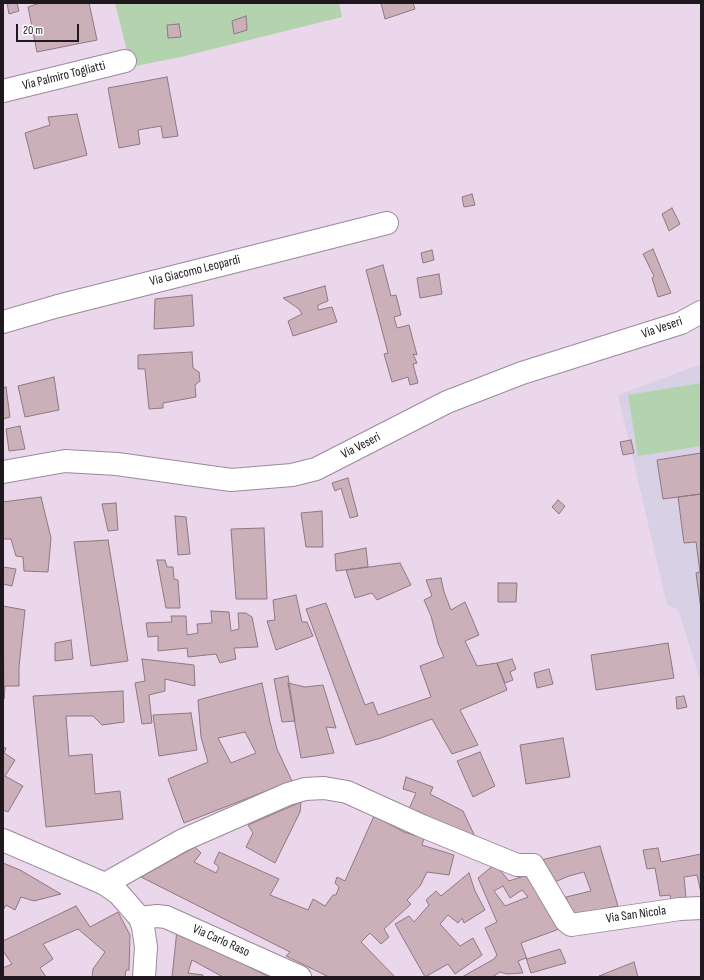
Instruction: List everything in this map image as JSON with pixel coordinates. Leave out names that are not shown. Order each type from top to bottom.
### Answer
[{"type":"street","name":"Via Palmiro Togliatti","points":[[3,91],[125,61]]},
{"type":"street","name":"Via Giacomo Leopardi","points":[[3,322],[66,304],[387,223]]},
{"type":"street","name":"Via Veseri","points":[[3,472],[65,461],[117,464],[231,480],[298,473],[316,469],[447,402],[522,373],[681,323],[701,312]]},
{"type":"street","name":"Via San Nicola","points":[[105,884],[183,840],[274,800],[305,788],[324,788],[348,792],[422,826],[516,865],[533,865],[566,921],[571,925],[680,909],[701,908]]},
{"type":"street","points":[[3,840],[105,884],[119,894],[140,918],[145,935],[146,947],[144,977]]},
{"type":"street","name":"Via Carlo Raso","points":[[140,918],[157,916],[166,917],[300,977]]},
{"type":"shaded area","points":[[701,364],[701,683],[678,609],[667,605],[618,395]]},
{"type":"green space","points":[[115,3],[339,3],[342,17],[185,56],[131,67]]},
{"type":"green space","points":[[701,383],[701,446],[638,456],[628,395]]},
{"type":"building","points":[[7,3],[17,3],[19,11],[9,14]]},
{"type":"building","points":[[40,3],[89,3],[97,40],[37,52],[28,7]]},
{"type":"building","points":[[381,3],[413,3],[415,9],[385,19]]},
{"type":"building","points":[[246,16],[247,30],[234,34],[232,21]]},
{"type":"building","points":[[179,24],[181,37],[168,38],[167,25]]},
{"type":"building","points":[[167,77],[178,136],[163,138],[161,126],[138,130],[140,144],[119,148],[108,88]]},
{"type":"building","points":[[77,114],[87,155],[34,169],[25,133],[50,125],[48,117]]},
{"type":"building","points":[[472,194],[475,205],[464,207],[462,197]]},
{"type":"building","points":[[672,208],[680,224],[669,231],[662,214]]},
{"type":"building","points":[[653,249],[671,293],[658,297],[652,278],[654,276],[643,254]]},
{"type":"building","points":[[432,250],[434,260],[423,263],[421,253]]},
{"type":"building","points":[[383,265],[391,296],[396,295],[401,315],[394,317],[397,328],[409,325],[417,355],[413,354],[417,363],[413,364],[418,383],[410,385],[408,377],[392,382],[384,354],[388,353],[366,270]]},
{"type":"building","points":[[439,274],[442,294],[420,298],[417,278]]},
{"type":"building","points":[[325,286],[328,301],[318,305],[318,310],[332,307],[337,322],[293,336],[288,321],[302,314],[299,309],[283,298]]},
{"type":"building","points":[[192,295],[194,326],[154,329],[155,299]]},
{"type":"building","points":[[192,352],[193,368],[199,372],[200,381],[195,385],[196,397],[163,403],[163,408],[149,409],[145,369],[138,369],[138,355]]},
{"type":"building","points":[[54,377],[59,410],[25,417],[18,386]]},
{"type":"building","points":[[6,387],[10,417],[3,419],[3,388]]},
{"type":"building","points":[[20,426],[25,449],[9,451],[6,429]]},
{"type":"building","points":[[631,440],[634,453],[623,455],[620,442]]},
{"type":"building","points":[[701,453],[701,494],[663,499],[657,460]]},
{"type":"building","points":[[348,478],[358,516],[350,518],[341,488],[335,491],[332,483]]},
{"type":"building","points":[[701,494],[701,609],[696,573],[700,572],[696,542],[684,543],[678,497]]},
{"type":"building","points":[[41,497],[51,538],[48,572],[24,571],[23,557],[16,556],[11,539],[3,539],[3,502]]},
{"type":"building","points":[[558,500],[565,506],[559,514],[552,507]]},
{"type":"building","points":[[116,503],[118,530],[108,531],[102,504]]},
{"type":"building","points":[[322,511],[323,547],[306,547],[301,513]]},
{"type":"building","points":[[175,516],[186,517],[190,554],[178,555]]},
{"type":"building","points":[[264,528],[267,599],[236,599],[231,529]]},
{"type":"building","points":[[108,540],[128,661],[91,666],[74,542]]},
{"type":"building","points":[[366,548],[368,567],[336,571],[335,554]]},
{"type":"building","points":[[157,560],[165,560],[167,567],[173,567],[174,579],[178,580],[180,608],[166,608]]},
{"type":"building","points":[[400,563],[411,585],[377,600],[372,593],[355,598],[346,570]]},
{"type":"building","points":[[3,567],[16,569],[12,586],[3,584]]},
{"type":"building","points":[[441,578],[444,592],[451,610],[465,602],[479,635],[465,641],[477,666],[497,663],[507,690],[460,710],[478,745],[452,754],[432,719],[381,738],[356,745],[306,609],[326,603],[365,705],[373,702],[378,715],[431,697],[420,666],[444,657],[438,643],[431,616],[424,600],[432,596],[426,580]]},
{"type":"building","points":[[498,583],[517,583],[516,602],[498,602]]},
{"type":"building","points":[[296,595],[302,622],[307,622],[313,636],[276,650],[267,621],[275,620],[273,600]]},
{"type":"building","points":[[3,606],[25,610],[19,667],[19,686],[5,686],[4,699]]},
{"type":"building","points":[[211,611],[229,612],[231,631],[239,629],[238,613],[246,613],[252,617],[258,647],[234,648],[236,659],[220,663],[216,654],[188,657],[187,648],[158,651],[158,636],[148,637],[146,623],[172,622],[171,616],[186,616],[187,635],[198,633],[197,624],[212,623]]},
{"type":"building","points":[[71,640],[73,659],[55,661],[55,643]]},
{"type":"building","points":[[668,643],[674,678],[596,690],[591,655]]},
{"type":"building","points":[[142,659],[194,665],[195,686],[165,679],[165,691],[149,695],[152,723],[142,724],[135,683],[145,681]]},
{"type":"building","points":[[512,659],[516,669],[510,672],[513,680],[505,683],[497,663]]},
{"type":"building","points":[[549,669],[553,684],[537,688],[534,673]]},
{"type":"building","points":[[288,676],[295,721],[282,722],[274,679]]},
{"type":"building","points":[[262,683],[277,749],[292,781],[184,823],[168,779],[208,762],[201,737],[198,700]],"holes":[[[245,732],[256,753],[231,763],[218,738]]]},
{"type":"building","points":[[288,683],[305,687],[323,685],[336,728],[326,727],[334,753],[301,758]]},
{"type":"building","points":[[123,691],[124,722],[102,725],[93,716],[66,716],[69,756],[92,754],[95,794],[120,791],[123,819],[46,827],[33,696]]},
{"type":"building","points":[[684,696],[687,707],[677,709],[676,697]]},
{"type":"building","points":[[191,713],[197,750],[159,756],[153,715]]},
{"type":"building","points":[[563,738],[570,777],[526,784],[520,745]]},
{"type":"building","points":[[3,747],[6,748],[4,753],[15,760],[5,776],[23,786],[8,812],[3,810]]},
{"type":"building","points":[[480,752],[495,786],[473,797],[457,761]]},
{"type":"building","points":[[406,777],[433,787],[430,794],[463,811],[477,841],[409,809],[416,793],[403,789]]},
{"type":"building","points":[[301,802],[300,812],[275,863],[246,847],[253,833],[248,825]]},
{"type":"building","points":[[374,816],[404,832],[424,838],[422,845],[454,855],[449,875],[427,872],[420,886],[407,900],[411,904],[384,929],[389,937],[381,944],[370,933],[361,942],[395,977],[329,977],[286,956],[290,952],[141,877],[195,847],[201,853],[194,862],[216,873],[219,867],[214,863],[219,852],[279,879],[270,895],[308,910],[313,899],[325,906],[333,895],[336,895],[339,887],[335,883],[337,877],[345,881]]},
{"type":"building","points":[[600,846],[618,906],[573,915],[566,897],[591,891],[584,872],[569,876],[550,884],[541,860]]},
{"type":"building","points":[[658,848],[661,862],[701,854],[701,893],[697,875],[684,877],[686,898],[671,900],[670,895],[660,896],[655,868],[647,869],[643,850]]},
{"type":"building","points":[[3,863],[20,870],[61,894],[34,901],[21,897],[15,910],[6,905],[3,910]]},
{"type":"building","points":[[495,864],[509,881],[530,874],[562,928],[521,943],[527,959],[560,949],[566,963],[531,973],[526,958],[518,961],[523,973],[507,974],[500,972],[492,977],[462,977],[494,959],[497,955],[485,928],[497,922],[478,878]],"holes":[[[503,886],[510,898],[522,890],[528,897],[505,906],[494,891]]]},
{"type":"building","points":[[469,873],[475,891],[485,910],[464,923],[462,918],[458,923],[448,915],[440,924],[460,946],[473,938],[482,955],[455,974],[448,964],[425,977],[395,924],[409,916],[414,922],[429,905],[426,900],[436,891],[441,896]]},
{"type":"building","points":[[76,906],[90,927],[118,912],[130,935],[129,970],[126,970],[125,977],[92,977],[93,969],[105,952],[78,929],[43,944],[53,959],[40,968],[46,977],[3,977],[3,968],[12,964],[3,951],[3,941]]},
{"type":"building","points":[[177,930],[269,977],[223,977],[192,960],[188,973],[203,975],[202,977],[172,977]]},
{"type":"building","points":[[634,962],[638,977],[599,976]]}]
